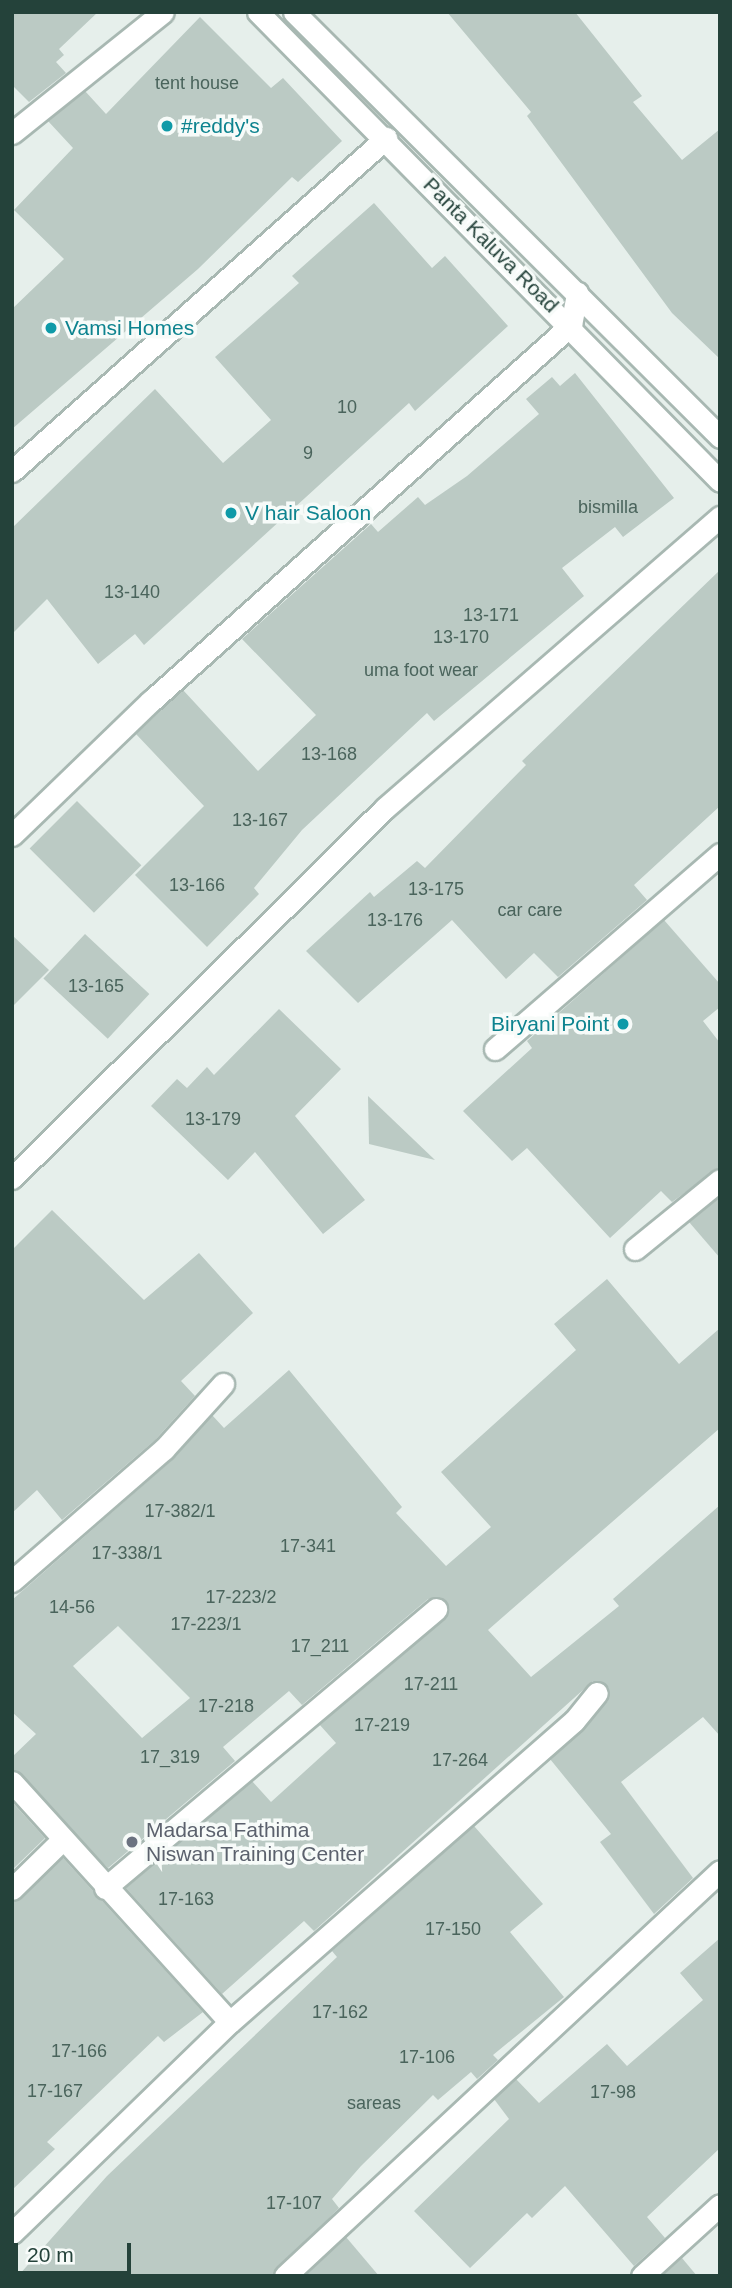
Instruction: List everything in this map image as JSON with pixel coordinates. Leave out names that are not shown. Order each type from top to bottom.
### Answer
[{"type":"street","points":[[12,133],[163,12]]},
{"type":"street","name":"Panta Kaluva Road","points":[[258,12],[386,138],[720,481]]},
{"type":"street","name":"Panta Kaluva Road","points":[[294,12],[720,437]]},
{"type":"street","points":[[12,471],[386,138]]},
{"type":"street","points":[[12,835],[151,701],[570,325],[577,293]]},
{"type":"street","points":[[12,1178],[385,808],[720,517]]},
{"type":"street","points":[[495,1049],[720,854]]},
{"type":"street","points":[[635,1249],[720,1180]]},
{"type":"street","points":[[12,1581],[164,1449],[223,1384]]},
{"type":"street","points":[[105,1888],[436,1609]]},
{"type":"street","points":[[12,2233],[230,2022],[574,1721],[597,1693]]},
{"type":"street","points":[[12,1782],[105,1888],[230,2022]]},
{"type":"street","points":[[12,1889],[62,1840]]},
{"type":"street","points":[[285,2276],[720,1871]]},
{"type":"street","points":[[642,2276],[720,2205]]},
{"type":"building","points":[[12,12],[98,12],[59,49],[64,55],[56,62],[66,73],[29,102],[12,85]]},
{"type":"building","points":[[447,12],[575,12],[642,96],[633,102],[682,160],[720,129],[720,359],[672,313],[527,116],[531,112]]},
{"type":"building","points":[[200,17],[271,88],[283,78],[342,141],[298,182],[292,177],[198,269],[12,429],[12,309],[64,259],[14,210],[73,148],[48,121],[85,91],[106,114]]},
{"type":"building","points":[[374,203],[432,268],[445,256],[508,326],[415,411],[409,403],[144,645],[135,634],[98,664],[47,599],[12,634],[12,528],[155,389],[223,463],[271,420],[215,357],[299,283],[292,276]]},
{"type":"building","points":[[575,373],[674,498],[623,537],[615,527],[562,568],[584,596],[434,721],[427,713],[302,830],[254,888],[259,894],[207,947],[135,875],[204,806],[136,734],[183,690],[258,771],[316,715],[242,639],[371,524],[378,532],[418,497],[425,505],[467,476],[539,414],[526,399],[552,377],[560,386]]},
{"type":"building","points":[[720,570],[720,806],[634,885],[647,900],[558,977],[534,953],[506,979],[452,920],[358,1003],[306,951],[370,892],[374,897],[417,861],[425,868],[526,765],[522,761]]},
{"type":"building","points":[[77,801],[141,865],[94,913],[30,848]]},
{"type":"building","points":[[664,920],[720,984],[720,1007],[703,1021],[720,1043],[720,1167],[672,1202],[661,1191],[610,1238],[527,1148],[512,1161],[463,1111],[532,1048],[527,1041]]},
{"type":"building","points":[[85,934],[149,994],[108,1039],[43,979]]},
{"type":"building","points":[[12,935],[49,970],[12,1007]]},
{"type":"building","points":[[279,1009],[341,1069],[295,1116],[365,1200],[323,1234],[255,1152],[228,1180],[151,1106],[177,1079],[187,1088],[207,1067],[214,1075]]},
{"type":"building","points":[[368,1096],[435,1160],[369,1144]]},
{"type":"building","points":[[720,1197],[720,1258],[689,1222]]},
{"type":"building","points":[[52,1210],[144,1300],[199,1253],[253,1313],[181,1381],[195,1396],[155,1440],[62,1520],[37,1490],[12,1513],[12,1250]]},
{"type":"building","points":[[607,1279],[679,1364],[720,1328],[720,1428],[488,1630],[531,1677],[619,1606],[613,1599],[720,1505],[720,1736],[703,1717],[621,1782],[693,1878],[654,1914],[600,1842],[611,1834],[550,1759],[608,1701],[609,1688],[593,1681],[314,1931],[304,1921],[222,1994],[126,1888],[252,1781],[271,1802],[336,1743],[319,1724],[444,1619],[446,1601],[428,1599],[302,1705],[289,1691],[223,1747],[235,1761],[108,1868],[12,1769],[12,1757],[36,1734],[12,1712],[12,1600],[173,1459],[212,1415],[224,1428],[289,1370],[402,1507],[396,1513],[446,1566],[491,1527],[441,1472],[576,1350],[554,1324]],"holes":[[[118,1626],[190,1698],[142,1738],[73,1666]]]},
{"type":"building","points":[[12,1802],[45,1838],[12,1870]]},
{"type":"building","points":[[474,1826],[543,1904],[510,1932],[564,1997],[493,2055],[498,2060],[477,2079],[471,2072],[438,2100],[433,2095],[361,2166],[332,2199],[339,2208],[272,2276],[18,2276],[107,2176],[337,1957],[332,1951]]},
{"type":"building","points":[[63,1858],[203,2012],[164,2042],[158,2036],[47,2142],[55,2149],[12,2190],[12,1902]]},
{"type":"building","points":[[720,1938],[720,2148],[647,2217],[665,2238],[634,2266],[565,2186],[532,2218],[527,2213],[470,2268],[414,2211],[509,2119],[494,2099],[516,2079],[539,2103],[607,2044],[627,2066],[703,2000],[680,1973]]},
{"type":"building","points":[[346,2237],[379,2276],[305,2276]]},
{"type":"building","points":[[682,2258],[697,2276],[662,2276]]},
{"type":"place","name":"#reddy's","points":[[167,126]]},
{"type":"place","name":"Vamsi Homes","points":[[51,328]]},
{"type":"place","name":"V hair Saloon","points":[[231,513]]},
{"type":"place","name":"Biryani Point","points":[[623,1024]]},
{"type":"place","name":"Madarsa Fathima Niswan Training Center","points":[[132,1842]]}]
